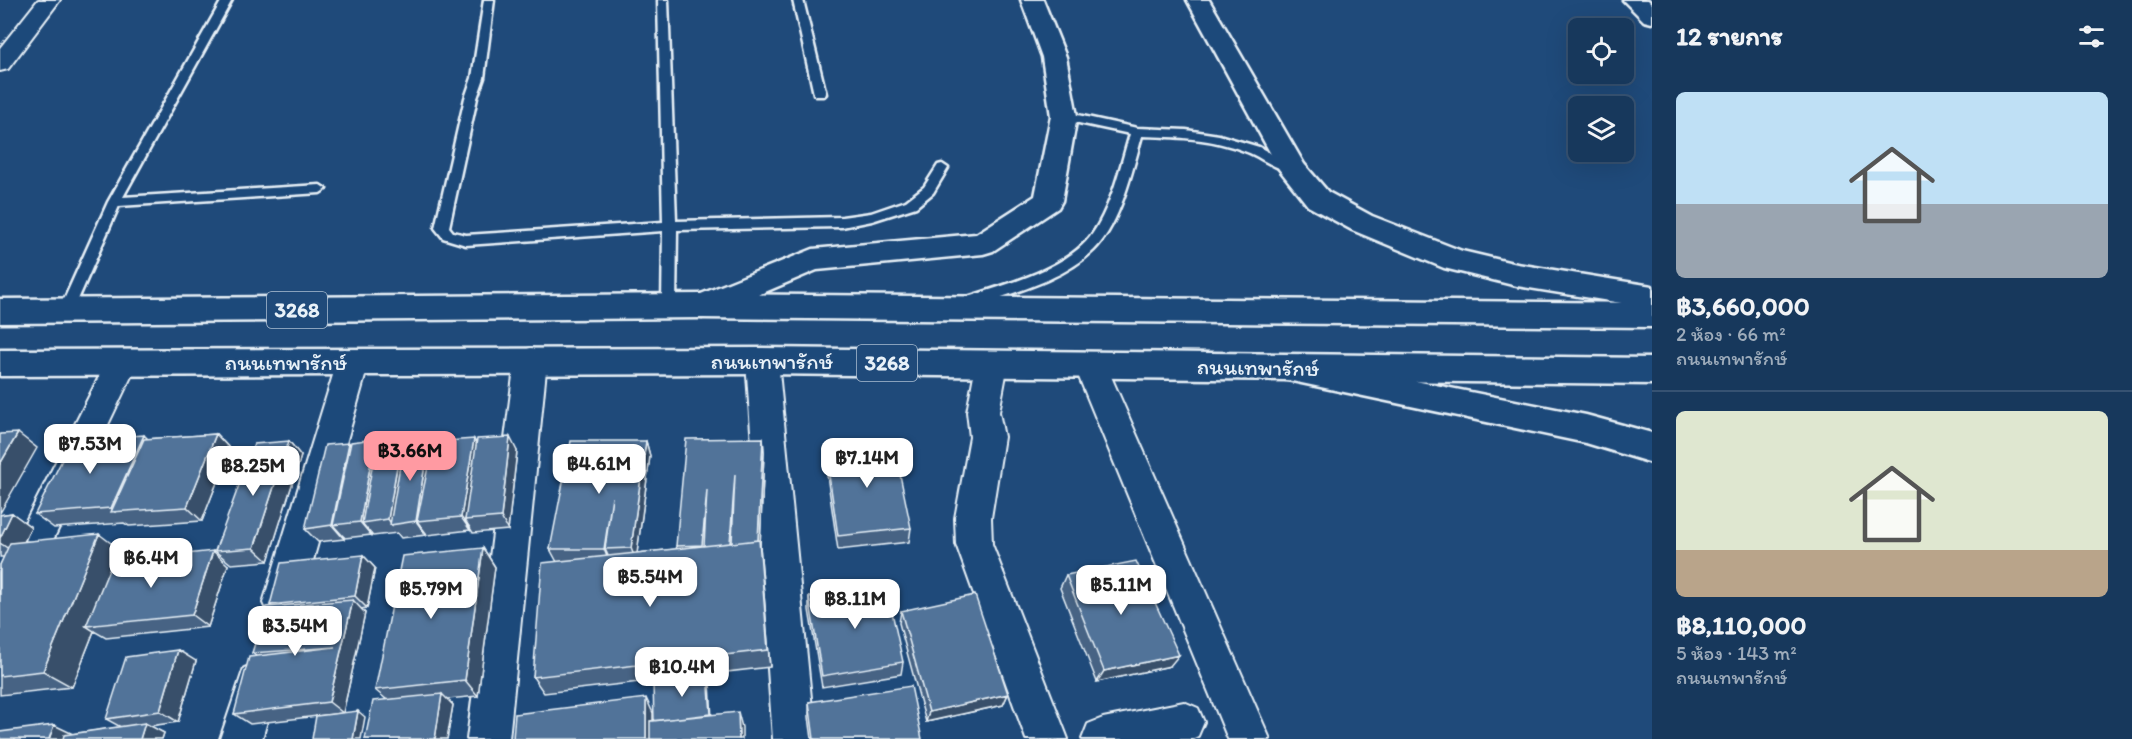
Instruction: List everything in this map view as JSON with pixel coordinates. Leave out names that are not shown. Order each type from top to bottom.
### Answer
[{"type":"main road","points":[[1198,0],[1293,169],[1318,199],[1362,223],[1455,260],[1517,275],[1652,297]]},
{"type":"main road","points":[[1634,0],[1652,16]]},
{"type":"main road","points":[[702,306],[813,260],[983,244],[1048,201],[1064,116],[1054,57],[1035,4]]},
{"type":"main road","name":"3268","points":[[0,311],[702,306],[1652,315]]},
{"type":"main road","points":[[122,362],[146,311]]},
{"type":"main road","name":"ถนนเทพารักษ์","points":[[0,363],[762,361],[1652,371]]},
{"type":"main road","points":[[1285,368],[1586,429],[1652,448]]},
{"type":"street","points":[[0,64],[49,0]]},
{"type":"street","points":[[488,739],[531,360]]},
{"type":"street","points":[[762,361],[795,739]]},
{"type":"street","points":[[0,611],[122,362]]},
{"type":"street","points":[[241,739],[353,362]]},
{"type":"street","points":[[992,364],[983,412],[987,437],[974,507],[974,544],[1047,739]]},
{"type":"street","points":[[1090,365],[1249,739]]},
{"type":"street","points":[[1103,739],[1184,722]]},
{"type":"lane","points":[[66,311],[114,202],[227,0]]},
{"type":"lane","points":[[489,0],[478,78],[471,98],[442,228],[448,235],[466,240],[670,226],[842,222],[872,217],[911,204],[929,190],[942,168]]},
{"type":"lane","points":[[663,0],[662,28],[670,226],[669,307]]},
{"type":"lane","points":[[798,0],[819,94]]},
{"type":"lane","points":[[1064,116],[1137,132],[1192,134],[1227,140],[1259,150],[1293,169]]},
{"type":"lane","points":[[948,309],[1051,271],[1090,246],[1115,202],[1137,132]]},
{"type":"lane","points":[[114,202],[320,189]]},
{"type":"building","points":[[18,433],[0,464],[0,434]]},
{"type":"building","points":[[216,434],[187,507],[111,512],[144,439]]},
{"type":"building","points":[[144,435],[111,508],[35,514],[72,440]]},
{"type":"building","points":[[402,437],[388,519],[362,523],[377,440]]},
{"type":"building","points":[[510,437],[501,517],[465,520],[477,439]]},
{"type":"building","points":[[763,438],[758,540],[732,543],[735,474],[730,543],[704,546],[707,490],[702,545],[676,546],[686,439]]},
{"type":"building","points":[[375,439],[360,522],[333,525],[351,442]]},
{"type":"building","points":[[429,439],[416,521],[390,525],[404,442]]},
{"type":"building","points":[[474,439],[461,517],[417,521],[433,442]]},
{"type":"building","points":[[289,441],[254,548],[215,551],[254,444]]},
{"type":"building","points":[[571,441],[646,441],[631,548],[605,549],[612,497],[604,549],[550,549]]},
{"type":"building","points":[[893,441],[911,528],[838,536],[825,448]]},
{"type":"building","points":[[349,443],[332,525],[305,529],[325,445]]},
{"type":"building","points":[[12,513],[0,538],[0,515]]},
{"type":"building","points":[[99,534],[43,671],[0,676],[0,565],[10,543]]},
{"type":"building","points":[[759,540],[768,650],[533,677],[542,563]]},
{"type":"building","points":[[483,548],[465,680],[375,690],[402,556]]},
{"type":"building","points":[[213,551],[192,615],[86,626],[112,562]]},
{"type":"building","points":[[363,555],[355,596],[270,605],[281,563]]},
{"type":"building","points":[[1136,561],[1179,655],[1104,671],[1066,575]]},
{"type":"building","points":[[886,585],[903,662],[822,676],[809,597]]},
{"type":"building","points":[[975,595],[1008,694],[929,712],[901,611]]},
{"type":"building","points":[[353,600],[329,702],[234,714],[249,657],[335,647],[252,653],[266,607]]},
{"type":"building","points":[[178,650],[160,711],[106,719],[126,657]]},
{"type":"building","points":[[708,675],[711,714],[654,721],[653,683]]},
{"type":"building","points":[[911,686],[922,739],[814,739],[809,702]]},
{"type":"building","points":[[442,694],[435,739],[365,739],[373,701]]},
{"type":"building","points":[[646,698],[646,739],[513,739],[515,714]]},
{"type":"building","points":[[358,711],[353,739],[312,739],[316,716]]},
{"type":"building","points":[[738,712],[739,739],[650,739],[650,721]]},
{"type":"building","points":[[145,723],[140,739],[63,739],[64,735]]},
{"type":"building","points":[[54,725],[49,739],[0,739],[0,732]]}]
